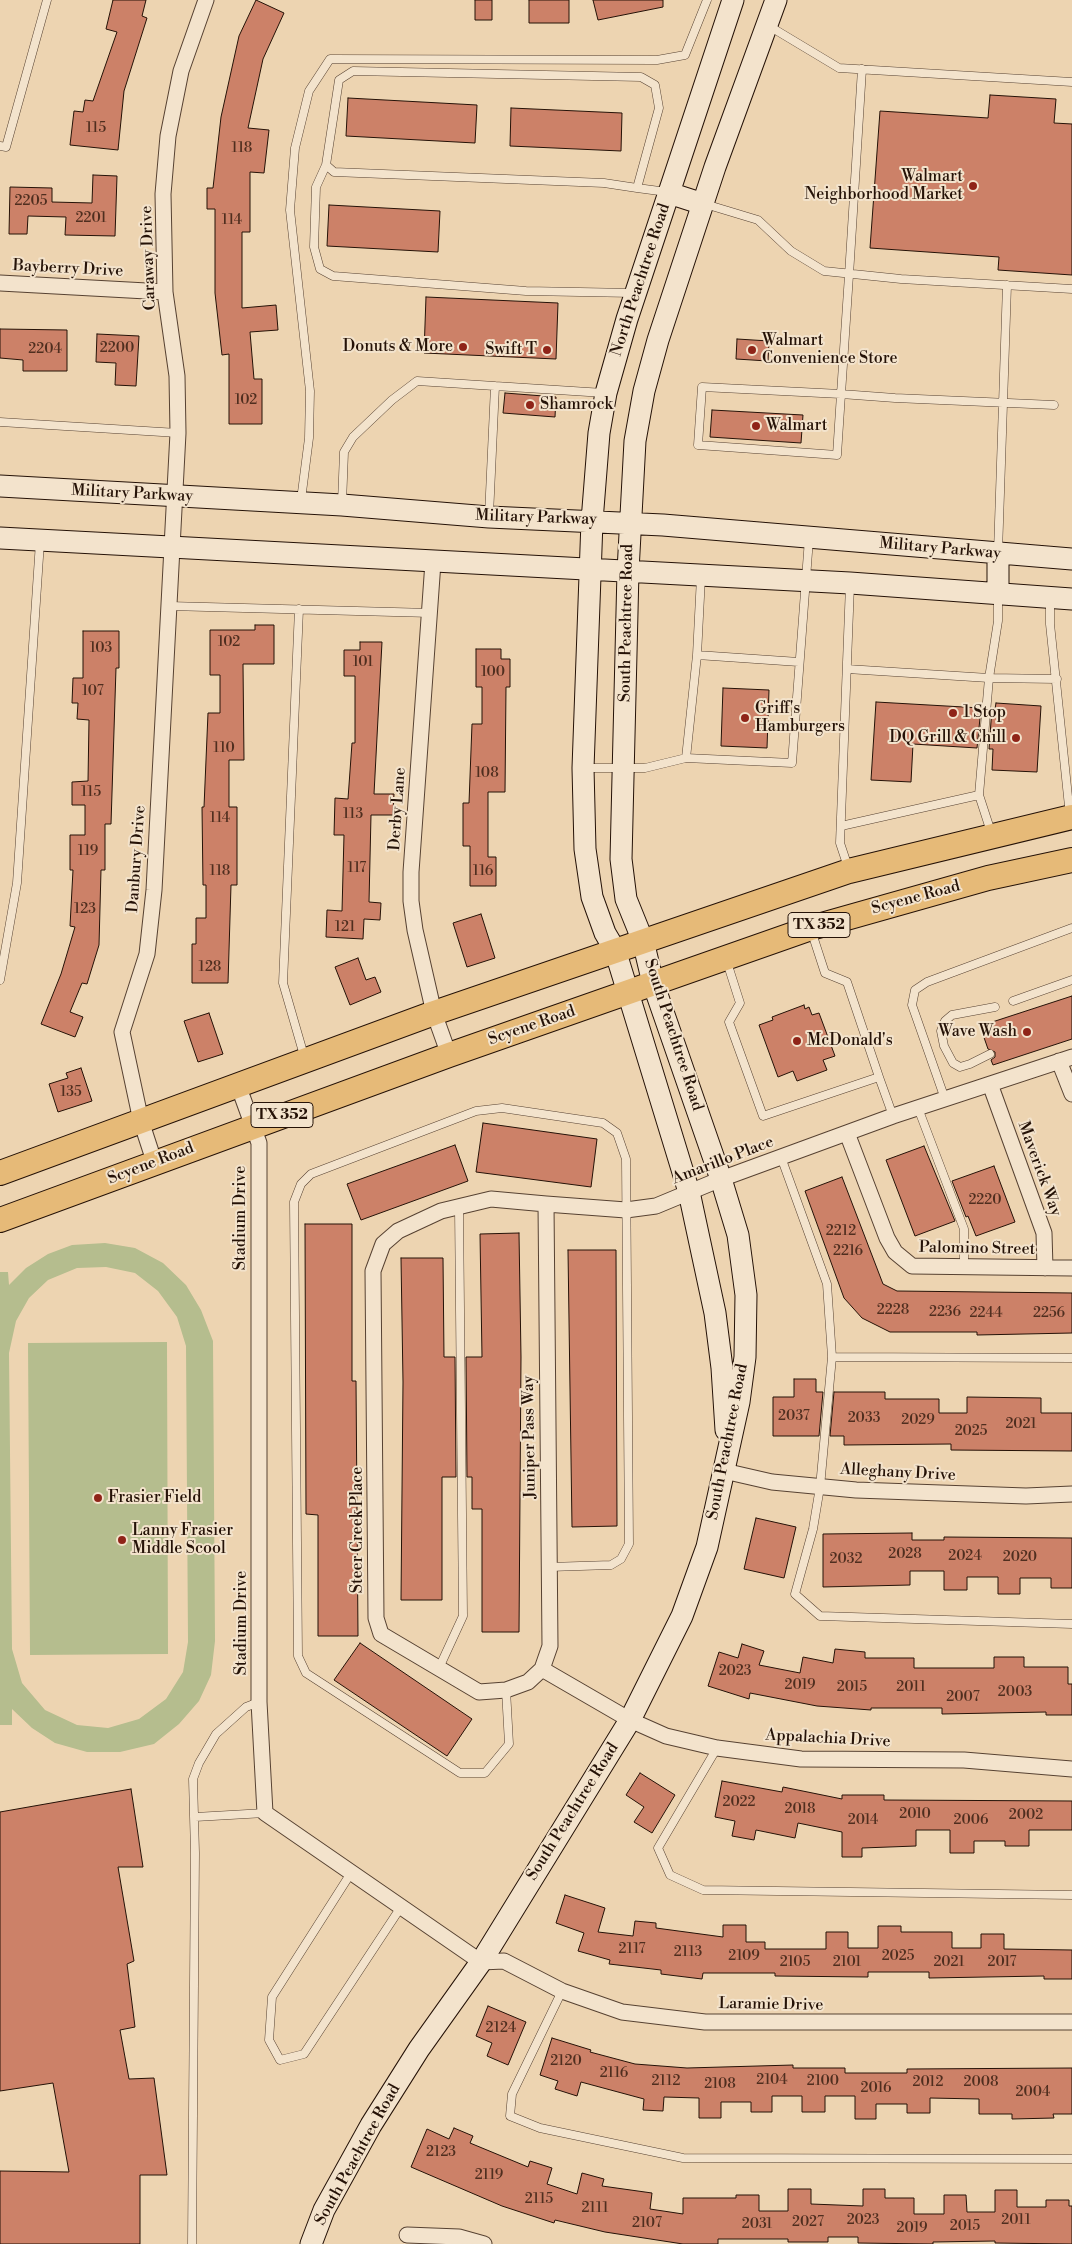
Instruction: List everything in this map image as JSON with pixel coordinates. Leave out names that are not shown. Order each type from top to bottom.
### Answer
[{"type":"main road","name":"North Peachtree Road","points":[[590,570],[599,433],[606,393],[636,293],[733,0]]},
{"type":"main road","points":[[629,523],[635,441],[644,391],[658,340],[703,204],[776,0]]},
{"type":"main road","points":[[669,192],[703,204]]},
{"type":"main road","name":"Military Parkway","points":[[0,486],[173,497],[301,502],[489,518],[629,523],[1072,559]]},
{"type":"main road","name":"South Peachtree Road","points":[[311,2244],[324,2210],[371,2125],[419,2049],[481,1962],[630,1720],[682,1616],[707,1547],[739,1402],[745,1357],[746,1295],[738,1235],[721,1179],[653,982],[642,940],[626,899],[621,859],[629,523]]},
{"type":"main road","points":[[0,538],[171,549],[850,583],[1072,599]]},
{"type":"main road","points":[[998,554],[998,594]]},
{"type":"main road","points":[[590,570],[583,768],[585,849],[592,897],[605,933],[615,950],[689,1192],[715,1313],[722,1368],[726,1463]]},
{"type":"main road","name":"TX 352","points":[[0,1173],[434,1013],[642,940],[849,871],[1071,817]]},
{"type":"main road","name":"Scyene Road","points":[[0,1220],[155,1164],[253,1125],[810,928],[988,878],[1072,860]]},
{"type":"street","name":"Caraway Drive","points":[[171,549],[178,433],[177,376],[165,292],[164,194],[168,136],[181,71],[189,43],[206,0]]},
{"type":"street","name":"Bayberry Drive","points":[[0,283],[165,292]]},
{"type":"street","name":"Danbury Drive","points":[[155,1164],[141,1121],[122,1032],[146,954],[154,890],[171,549]]},
{"type":"street","name":"Derby Lane","points":[[433,562],[431,613],[411,872],[411,901],[434,1013],[449,1055]]},
{"type":"street","name":"Amarillo Place","points":[[383,1244],[398,1231],[441,1211],[491,1199],[626,1210],[656,1206],[721,1179],[893,1116],[1065,1059]]},
{"type":"street","points":[[1065,1059],[1072,1094]]},
{"type":"street","name":"Maverick Way","points":[[990,1084],[1044,1234],[1045,1268]]},
{"type":"street","name":"Stadium Drive","points":[[238,1085],[259,1144],[259,1702],[265,1813]]},
{"type":"street","name":"Palomino Street","points":[[847,1133],[887,1238],[895,1252],[912,1266],[1072,1268]]},
{"type":"street","name":"Juniper Pass Way","points":[[542,1669],[550,1646],[546,1204]]},
{"type":"street","name":"Steer Creek Place","points":[[383,1244],[373,1271],[376,1618],[381,1634],[478,1692],[506,1690],[528,1682],[542,1669]]},
{"type":"street","name":"Alleghany Drive","points":[[726,1463],[772,1482],[1026,1496],[1072,1494]]},
{"type":"street","name":"Appalachia Drive","points":[[542,1669],[630,1720],[666,1736],[717,1748],[801,1759],[964,1760],[1072,1769]]},
{"type":"street","points":[[265,1813],[481,1962]]},
{"type":"street","name":"Laramie Drive","points":[[481,1962],[504,1961],[562,1990],[622,2012],[705,2022],[1072,2022]]},
{"type":"street","points":[[406,2240],[460,2237],[484,2244]]},
{"type":"lane","points":[[0,146],[6,147],[47,0]]},
{"type":"lane","points":[[301,502],[309,438],[310,391],[290,210],[295,148],[309,91],[330,59],[657,60],[685,55],[707,0]]},
{"type":"lane","points":[[767,25],[839,68],[1072,82]]},
{"type":"lane","points":[[862,69],[849,275],[841,394],[837,455],[698,445],[702,387],[841,394],[1002,403],[1054,405]]},
{"type":"lane","points":[[636,293],[526,291],[332,276],[320,269],[314,247],[316,187],[326,165],[339,80],[353,70],[642,78],[655,85],[659,108],[637,188]]},
{"type":"lane","points":[[326,165],[334,172],[604,184],[669,192]]},
{"type":"lane","points":[[703,204],[758,220],[791,251],[824,271],[849,275],[1072,289]]},
{"type":"lane","points":[[998,554],[1007,285]]},
{"type":"lane","points":[[342,505],[344,452],[353,436],[392,400],[417,381],[606,393]]},
{"type":"lane","points":[[489,518],[495,386]]},
{"type":"lane","points":[[0,422],[178,433]]},
{"type":"lane","points":[[583,768],[645,768],[686,758],[792,763],[805,581],[810,538]]},
{"type":"lane","points":[[0,980],[18,883],[40,541]]},
{"type":"lane","points":[[686,758],[697,655],[701,576]]},
{"type":"lane","points":[[849,871],[840,843],[850,583]]},
{"type":"lane","points":[[992,836],[978,795],[989,678],[998,621],[998,594]]},
{"type":"lane","points":[[1050,598],[1050,624],[1071,817]]},
{"type":"lane","points":[[169,606],[431,613]]},
{"type":"lane","points":[[299,609],[283,983],[306,1060]]},
{"type":"lane","points":[[697,655],[799,662]]},
{"type":"lane","points":[[847,669],[989,678],[1057,679]]},
{"type":"lane","points":[[841,826],[978,795]]},
{"type":"lane","points":[[810,928],[825,972],[847,982],[893,1116]]},
{"type":"lane","points":[[945,1099],[912,1004],[915,990],[927,982],[1072,928]]},
{"type":"lane","points":[[726,958],[740,1003],[729,1022],[763,1116],[879,1077]]},
{"type":"lane","points":[[1013,1001],[1072,980]]},
{"type":"lane","points":[[990,1054],[960,1067],[953,1064],[944,1046],[941,1030],[945,1021],[952,1015],[995,1007]]},
{"type":"lane","points":[[506,1690],[509,1744],[485,1773],[460,1773],[306,1673],[298,1656],[294,1202],[301,1184],[310,1174],[476,1111],[502,1108],[603,1123],[617,1133],[626,1159],[629,1544],[621,1559],[611,1565],[549,1567]]},
{"type":"lane","points":[[918,1108],[964,1229],[964,1267]]},
{"type":"lane","points":[[781,1157],[827,1284],[832,1357],[820,1486],[813,1529],[795,1594],[820,1616],[1072,1624]]},
{"type":"lane","points":[[438,1668],[463,1616],[459,1207]]},
{"type":"lane","points":[[832,1357],[1072,1358]]},
{"type":"lane","points":[[192,2244],[195,1817],[193,1778],[199,1763],[216,1734],[246,1707],[259,1702]]},
{"type":"lane","points":[[717,1748],[658,1848],[670,1875],[703,1890],[1072,1895]]},
{"type":"lane","points":[[195,1817],[265,1813]]},
{"type":"lane","points":[[351,1873],[272,1997],[270,2040],[280,2060],[304,2054],[401,1907]]},
{"type":"lane","points":[[562,1990],[512,2094],[510,2116],[540,2128],[683,2158],[1072,2160]]},
{"type":"green space","points":[[105,1243],[135,1248],[163,1263],[186,1285],[201,1310],[213,1341],[215,1641],[211,1675],[199,1701],[179,1724],[154,1744],[120,1752],[87,1752],[55,1743],[32,1728],[12,1709],[12,1725],[0,1725],[0,1272],[8,1272],[9,1285],[26,1268],[48,1254],[72,1245]],"holes":[[[106,1267],[135,1273],[158,1291],[177,1317],[186,1346],[188,1642],[183,1672],[166,1699],[139,1719],[108,1728],[77,1725],[45,1710],[22,1683],[12,1649],[9,1353],[16,1321],[29,1298],[48,1280],[77,1268]]]},
{"type":"green space","name":"Frasier Field","points":[[167,1342],[168,1654],[30,1655],[28,1343]]},
{"type":"building","points":[[113,0],[146,0],[142,16],[147,18],[124,91],[118,150],[70,145],[74,111],[83,112],[85,100],[93,101],[117,32],[106,29]]},
{"type":"building","points":[[256,0],[284,13],[263,59],[248,128],[269,130],[264,173],[250,172],[250,232],[242,232],[242,308],[276,305],[278,330],[250,332],[254,379],[262,379],[262,424],[229,424],[229,354],[222,355],[215,293],[215,209],[207,209],[207,188],[213,188],[221,117],[239,36]]},
{"type":"building","points":[[475,0],[492,0],[492,20],[475,20]]},
{"type":"building","points":[[529,0],[569,0],[569,23],[529,23]]},
{"type":"building","points":[[593,0],[663,0],[663,7],[598,20]]},
{"type":"building","name":"Walmart Neighborhood Market","points":[[990,95],[1056,99],[1054,123],[1072,124],[1072,275],[998,270],[999,257],[870,248],[880,111],[988,118]]},
{"type":"building","points":[[348,98],[477,105],[475,143],[346,136]]},
{"type":"building","points":[[511,108],[622,113],[621,151],[510,146]]},
{"type":"building","points":[[93,175],[117,176],[115,236],[65,235],[66,217],[28,216],[27,234],[9,234],[10,187],[52,188],[52,202],[92,203]]},
{"type":"building","points":[[329,205],[440,211],[438,252],[327,246]]},
{"type":"building","points":[[426,297],[558,303],[556,359],[424,353]]},
{"type":"building","points":[[0,329],[67,330],[67,371],[23,371],[23,360],[0,358]]},
{"type":"building","points":[[97,334],[139,336],[136,386],[115,385],[116,363],[96,362]]},
{"type":"building","name":"Walmart Convenience Store","points":[[737,339],[769,341],[768,361],[736,359]]},
{"type":"building","name":"Shamrock","points":[[505,393],[556,397],[555,417],[503,413]]},
{"type":"building","name":"Walmart","points":[[712,410],[803,415],[801,443],[710,437]]},
{"type":"building","points":[[255,625],[274,625],[274,664],[243,664],[244,760],[229,760],[229,807],[237,807],[237,885],[231,885],[228,983],[192,983],[192,944],[196,944],[196,918],[206,918],[206,885],[203,885],[202,807],[204,807],[208,713],[220,713],[220,675],[210,675],[210,630],[255,630]]},
{"type":"building","points":[[83,631],[119,631],[119,668],[116,668],[111,824],[105,824],[105,870],[101,870],[99,945],[87,984],[82,983],[70,1012],[83,1017],[75,1037],[41,1024],[61,974],[75,927],[70,926],[73,870],[70,870],[70,835],[85,835],[85,805],[72,805],[72,782],[88,781],[89,720],[77,719],[78,703],[72,703],[73,678],[83,678]]},
{"type":"building","points":[[360,642],[382,642],[374,794],[394,794],[393,815],[371,815],[369,902],[381,903],[380,920],[364,919],[363,939],[326,937],[327,910],[342,911],[344,835],[334,835],[335,798],[348,799],[352,743],[355,743],[355,676],[344,676],[344,650],[360,650]]},
{"type":"building","points":[[476,649],[501,649],[501,659],[510,659],[510,687],[506,687],[505,792],[488,792],[488,857],[496,857],[496,886],[470,886],[470,846],[463,846],[463,803],[469,803],[472,724],[482,724],[482,687],[476,687]]},
{"type":"building","name":"Griff's Hamburgers","points":[[723,688],[769,690],[767,748],[721,746]]},
{"type":"building","points":[[876,702],[981,708],[977,748],[913,744],[911,782],[871,780]]},
{"type":"building","name":"DQ Grill & Chill","points":[[996,703],[1041,706],[1037,772],[992,770],[993,749],[989,749],[992,708],[995,709]]},
{"type":"building","points":[[481,914],[495,958],[467,967],[453,923]]},
{"type":"building","points":[[358,958],[366,980],[375,977],[381,992],[350,1005],[335,967]]},
{"type":"building","name":"Wave Wash","points":[[1072,996],[1072,1039],[993,1065],[991,1060],[995,1057],[995,1052],[988,1049],[980,1026]]},
{"type":"building","name":"McDonald's","points":[[804,1005],[805,1009],[809,1007],[812,1015],[819,1013],[835,1056],[823,1060],[827,1070],[797,1081],[793,1071],[778,1077],[759,1025],[773,1020],[772,1017]]},
{"type":"building","points":[[209,1013],[223,1054],[198,1062],[184,1021]]},
{"type":"building","points":[[81,1068],[92,1101],[58,1112],[49,1084],[68,1078],[66,1073]]},
{"type":"building","points":[[483,1123],[597,1139],[591,1187],[476,1172]]},
{"type":"building","points":[[455,1145],[468,1181],[361,1220],[347,1184]]},
{"type":"building","points":[[924,1146],[955,1221],[915,1236],[886,1160]]},
{"type":"building","points":[[994,1166],[1015,1222],[976,1236],[968,1216],[966,1217],[952,1181]]},
{"type":"building","points":[[842,1177],[883,1284],[897,1291],[1072,1293],[1072,1333],[977,1335],[977,1332],[890,1332],[862,1318],[844,1298],[805,1191]]},
{"type":"building","points":[[305,1224],[352,1224],[352,1381],[356,1381],[358,1636],[318,1636],[318,1515],[306,1514]]},
{"type":"building","points":[[519,1233],[521,1357],[519,1632],[482,1632],[482,1509],[472,1509],[472,1477],[467,1477],[466,1357],[482,1357],[480,1234]]},
{"type":"building","points":[[568,1250],[616,1250],[617,1526],[572,1527]]},
{"type":"building","points":[[401,1258],[443,1258],[444,1357],[455,1357],[456,1477],[442,1477],[442,1600],[401,1600],[403,1382]]},
{"type":"building","points":[[794,1379],[816,1379],[816,1392],[823,1392],[819,1436],[773,1436],[773,1397],[794,1397]]},
{"type":"building","points":[[834,1392],[885,1392],[885,1399],[939,1399],[939,1413],[967,1413],[967,1397],[1041,1398],[1041,1413],[1072,1413],[1072,1451],[951,1450],[951,1444],[844,1445],[844,1436],[830,1436]]},
{"type":"building","points":[[756,1518],[796,1527],[784,1578],[744,1569]]},
{"type":"building","points":[[912,1533],[912,1540],[944,1540],[944,1537],[1072,1538],[1072,1588],[1051,1588],[1051,1578],[1020,1578],[1020,1594],[998,1594],[998,1577],[967,1577],[967,1590],[944,1590],[944,1571],[910,1571],[910,1585],[823,1587],[823,1534]]},
{"type":"building","points":[[360,1643],[472,1719],[447,1756],[334,1680]]},
{"type":"building","points":[[742,1644],[764,1651],[759,1665],[800,1673],[803,1657],[833,1663],[835,1649],[865,1652],[865,1658],[914,1658],[914,1668],[994,1668],[994,1657],[1024,1657],[1024,1667],[1068,1667],[1068,1684],[1072,1684],[1072,1715],[1046,1715],[1046,1712],[942,1714],[942,1708],[871,1708],[871,1710],[817,1706],[750,1693],[749,1699],[708,1686],[719,1652],[738,1658]]},
{"type":"building","points":[[640,1773],[675,1795],[652,1833],[634,1822],[644,1807],[626,1795]]},
{"type":"building","points":[[722,1781],[782,1792],[783,1787],[842,1799],[842,1795],[884,1795],[884,1800],[1072,1801],[1072,1830],[1029,1830],[1029,1846],[1005,1846],[1005,1841],[974,1841],[974,1853],[950,1853],[950,1830],[916,1830],[916,1846],[862,1848],[862,1857],[842,1857],[842,1832],[798,1823],[795,1838],[756,1830],[754,1840],[732,1836],[735,1821],[715,1817]]},
{"type":"building","points":[[131,1789],[143,1867],[118,1867],[134,1961],[127,1964],[135,2027],[120,2030],[129,2079],[154,2078],[167,2175],[140,2175],[140,2244],[0,2244],[0,2171],[69,2172],[53,2083],[0,2091],[0,1812]]},
{"type":"building","points":[[565,1895],[605,1908],[598,1932],[633,1936],[635,1921],[656,1923],[656,1928],[723,1937],[723,1925],[746,1925],[746,1942],[765,1942],[765,1949],[826,1949],[826,1932],[848,1932],[848,1948],[878,1948],[878,1926],[901,1926],[901,1932],[952,1932],[952,1948],[981,1948],[981,1934],[1004,1934],[1004,1949],[1072,1950],[1072,1979],[1044,1979],[1044,1976],[929,1978],[929,1972],[868,1972],[868,1977],[775,1976],[775,1973],[703,1973],[702,1979],[661,1974],[661,1970],[609,1964],[610,1960],[578,1951],[584,1933],[556,1923]]},
{"type":"building","points":[[488,2006],[526,2022],[508,2065],[487,2056],[492,2043],[476,2036]]},
{"type":"building","points":[[552,2038],[591,2050],[590,2052],[635,2064],[687,2068],[793,2065],[793,2068],[845,2068],[845,2073],[907,2073],[907,2069],[1072,2068],[1072,2114],[1053,2114],[1054,2118],[1012,2119],[1012,2114],[979,2114],[979,2099],[930,2098],[930,2113],[907,2113],[907,2104],[876,2104],[876,2119],[855,2119],[855,2096],[825,2096],[825,2112],[802,2112],[802,2096],[772,2096],[772,2112],[751,2112],[751,2102],[721,2102],[721,2118],[699,2118],[699,2098],[664,2097],[663,2111],[643,2110],[644,2099],[581,2082],[577,2096],[555,2089],[558,2081],[540,2075]]},
{"type":"building","points":[[454,2128],[473,2136],[470,2143],[528,2167],[530,2161],[552,2168],[547,2184],[577,2194],[582,2173],[604,2179],[602,2186],[652,2193],[650,2209],[683,2214],[683,2198],[736,2198],[736,2195],[759,2195],[759,2211],[788,2211],[788,2189],[811,2189],[811,2204],[863,2206],[863,2189],[885,2189],[885,2198],[914,2198],[914,2214],[944,2214],[944,2195],[966,2195],[967,2212],[995,2212],[995,2190],[1017,2190],[1017,2207],[1046,2207],[1046,2200],[1069,2200],[1069,2206],[1072,2206],[1072,2244],[995,2243],[995,2241],[933,2242],[933,2244],[858,2243],[858,2237],[828,2237],[828,2242],[788,2242],[788,2239],[718,2239],[718,2244],[683,2244],[605,2232],[555,2220],[554,2223],[502,2206],[411,2167],[427,2129],[449,2139]]},
{"type":"place","name":"Walmart Neighborhood Market","points":[[973,186]]},
{"type":"place","name":"Donuts & More","points":[[463,347]]},
{"type":"place","name":"Swift T","points":[[547,350]]},
{"type":"place","name":"Walmart Convenience Store","points":[[752,350]]},
{"type":"place","name":"Shamrock","points":[[530,405]]},
{"type":"place","name":"Walmart","points":[[756,426]]},
{"type":"place","name":"1 Stop","points":[[953,713]]},
{"type":"place","name":"Griff's Hamburgers","points":[[745,718]]},
{"type":"place","name":"DQ Grill & Chill","points":[[1016,738]]},
{"type":"place","name":"Wave Wash","points":[[1027,1032]]},
{"type":"place","name":"McDonald's","points":[[797,1041]]},
{"type":"place","name":"Frasier Field","points":[[98,1498]]},
{"type":"place","name":"Lanny Frasier Middle Scool","points":[[122,1540]]}]
